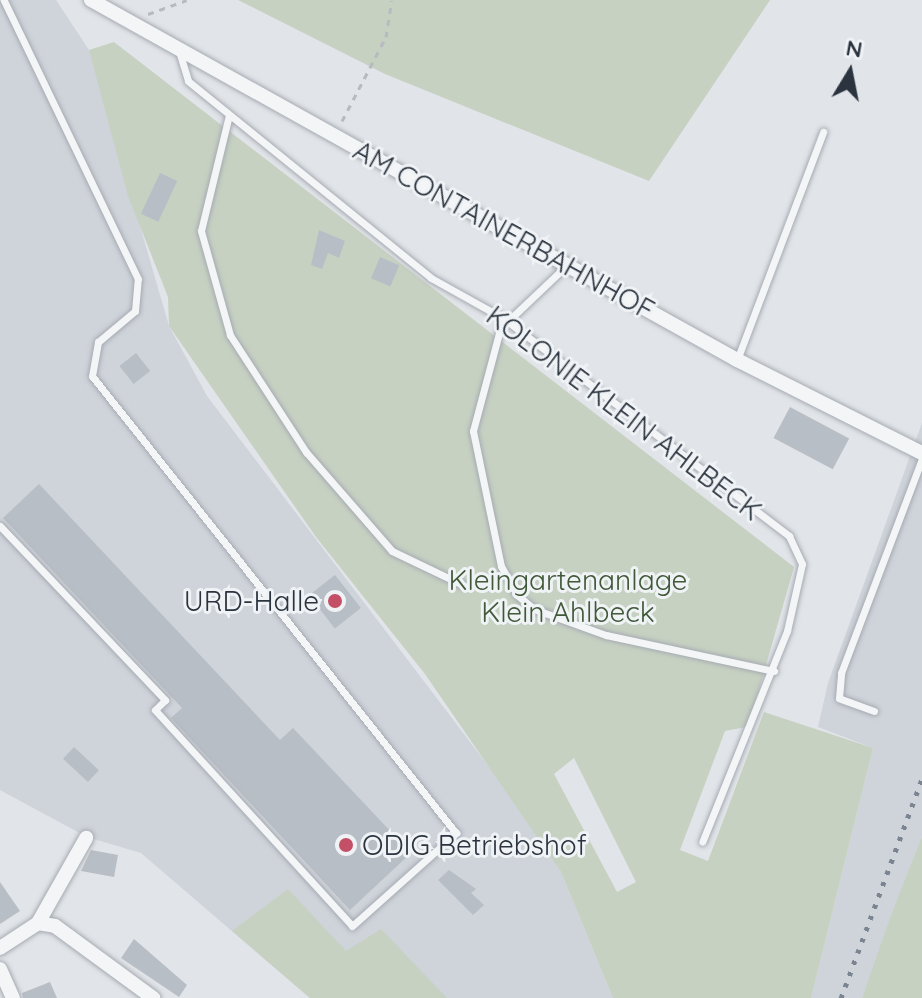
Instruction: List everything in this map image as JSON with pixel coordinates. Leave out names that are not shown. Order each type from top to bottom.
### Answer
[{"type":"street","name":"AM CONTAINERBAHNHOF","points":[[91,0],[737,360],[922,453]]},
{"type":"street","points":[[0,948],[38,923],[86,838]]},
{"type":"street","points":[[38,923],[55,926],[153,998]]},
{"type":"street","points":[[0,969],[13,998]]},
{"type":"lane","points":[[0,526],[165,700],[155,710],[352,926],[456,833],[92,376],[98,342],[135,311],[138,279],[4,0]]},
{"type":"lane","name":"KOLONIE KLEIN AHLBECK","points":[[179,49],[188,81],[431,278],[505,320],[789,536],[802,564],[774,671],[702,842]]},
{"type":"lane","points":[[229,115],[201,231],[230,335],[306,452],[392,551],[463,585]]},
{"type":"lane","points":[[737,360],[823,132]]},
{"type":"lane","points":[[567,265],[505,320],[473,431],[501,566],[517,595],[534,609],[606,635],[774,671]]},
{"type":"lane","points":[[874,711],[839,698],[841,673],[922,459]]},
{"type":"path","points":[[129,21],[187,0]]},
{"type":"path","points":[[334,135],[386,37],[392,0]]},
{"type":"shaded area","points":[[0,0],[56,0],[89,50],[169,326],[207,396],[502,784],[561,872],[613,998],[310,998],[141,853],[87,837],[0,790]]},
{"type":"shaded area","points":[[922,423],[922,836],[862,998],[811,998],[873,748],[818,727],[828,683]]},
{"type":"green space","points":[[238,0],[770,0],[649,181],[385,74]]},
{"type":"green space","name":"Kleingartenanlage Klein Ahlbeck","points":[[114,42],[794,567],[746,727],[725,731],[680,850],[708,861],[764,712],[873,748],[811,998],[613,998],[561,872],[425,674],[316,537],[169,326],[168,297],[128,196],[89,50]],"holes":[[[574,758],[636,882],[617,892],[554,774]]]},
{"type":"green space","points":[[922,836],[922,998],[862,998],[889,921]]},
{"type":"green space","points":[[288,889],[346,951],[381,929],[447,998],[310,998],[232,931]]},
{"type":"building","points":[[160,173],[177,181],[158,222],[141,214]]},
{"type":"building","points":[[319,230],[345,241],[339,258],[328,253],[322,269],[311,265]]},
{"type":"building","points":[[380,257],[399,265],[390,286],[371,278]]},
{"type":"building","points":[[136,353],[150,371],[134,384],[119,366]]},
{"type":"building","points":[[790,407],[849,438],[833,469],[774,438]]},
{"type":"building","points":[[39,484],[280,740],[293,728],[411,853],[350,910],[171,718],[182,708],[3,518]]},
{"type":"building","name":"URD-Halle","points":[[335,575],[361,608],[335,628],[309,595]]},
{"type":"building","points":[[74,747],[99,770],[88,782],[63,759]]},
{"type":"building","points":[[91,850],[118,855],[114,877],[81,871]]},
{"type":"building","points":[[449,870],[476,889],[471,893],[484,905],[473,915],[438,880]]},
{"type":"building","points":[[0,882],[20,911],[0,924]]},
{"type":"building","points":[[134,939],[187,985],[179,997],[121,958]]},
{"type":"building","points":[[50,982],[57,998],[23,998],[22,993]]},
{"type":"railway","points":[[841,998],[922,779]]},
{"type":"place","name":"URD-Halle","points":[[335,601]]},
{"type":"place","name":"ODIG Betriebshof","points":[[346,845]]}]
